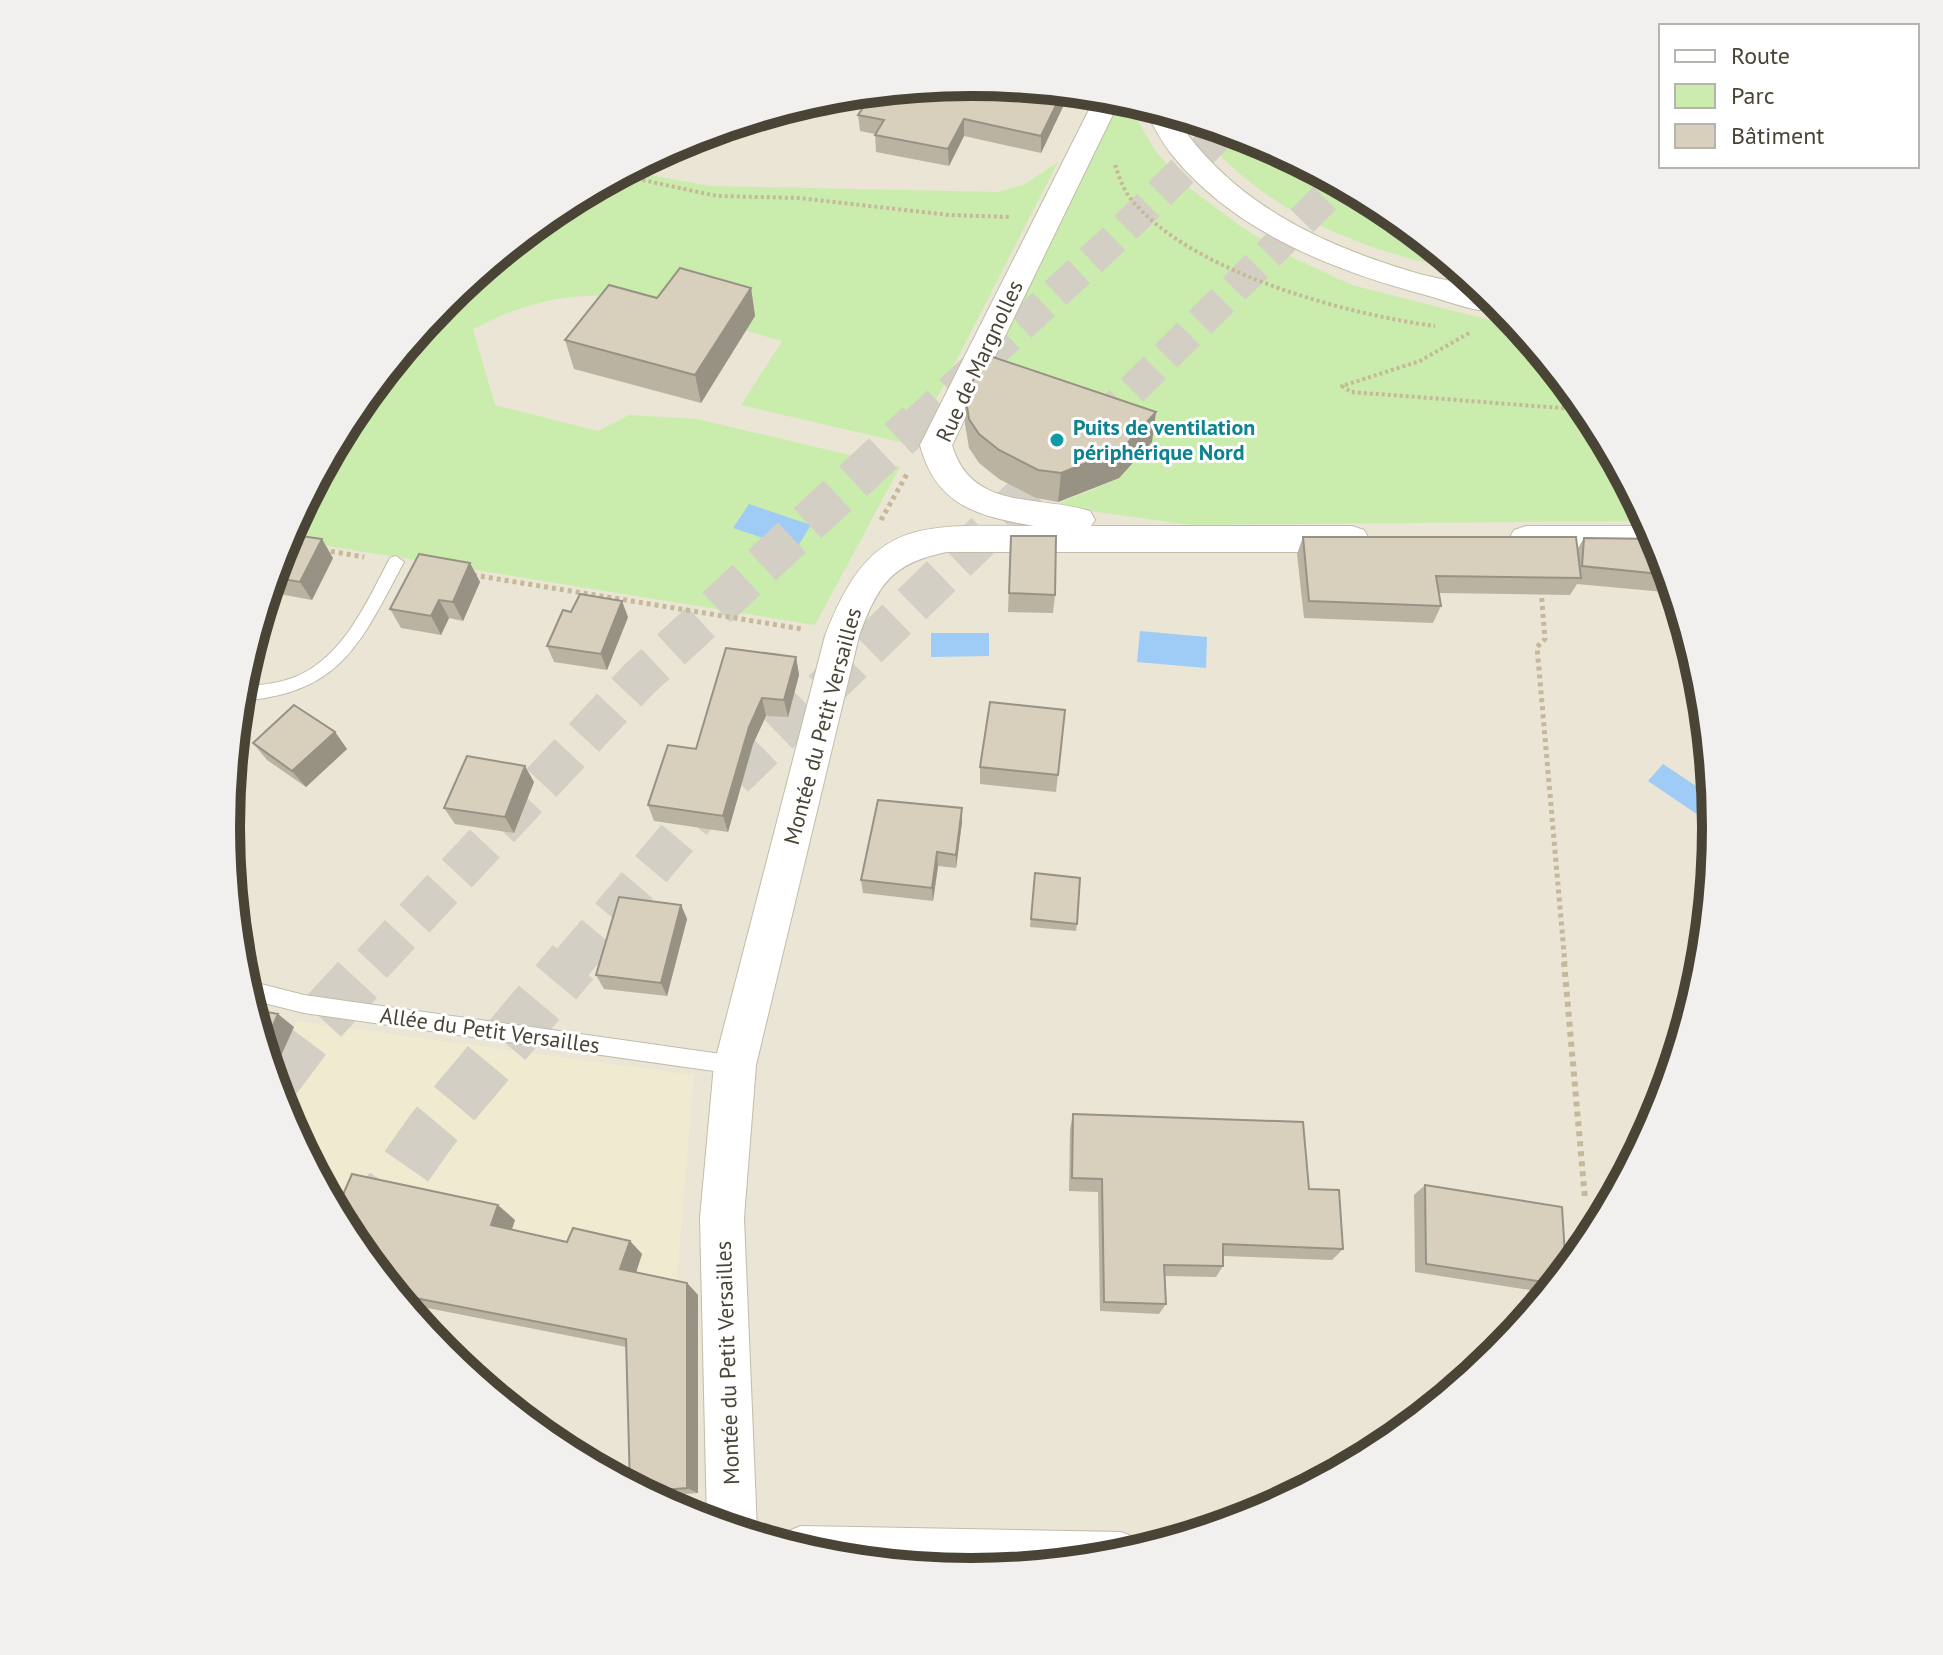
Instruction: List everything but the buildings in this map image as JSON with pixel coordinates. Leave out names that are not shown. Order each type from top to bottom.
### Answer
[{"type":"street","name":"Rue de Margnolles","points":[[1103,108],[936,445],[938,464],[948,477],[985,503],[1199,539]]},
{"type":"street","points":[[1165,122],[1181,148],[1209,177],[1274,224],[1349,261],[1487,308]]},
{"type":"street","points":[[872,570],[891,554],[913,544],[947,539],[1389,539]]},
{"type":"street","points":[[1483,539],[1643,539]]},
{"type":"street","name":"Montée du Petit Versailles","points":[[732,1518],[722,1218],[735,1065],[842,636],[872,570]]},
{"type":"street","points":[[872,1552],[1038,1555]]},
{"type":"lane","points":[[253,692],[290,687],[319,675],[349,645],[396,562]]},
{"type":"lane","name":"Allée du Petit Versailles","points":[[259,993],[304,1004],[735,1065]]},
{"type":"path","points":[[1115,162],[1128,199],[1150,221],[1275,288],[1379,318],[1422,325],[1488,309]]},
{"type":"path","points":[[635,178],[717,196],[799,198],[949,215],[1048,218]]},
{"type":"path","points":[[1489,310],[1420,361],[1342,386],[1351,392],[1571,409]]},
{"type":"path","points":[[872,570],[868,546],[901,480],[936,445]]},
{"type":"path","points":[[1531,539],[1542,597],[1545,639],[1537,647],[1585,1199]]},
{"type":"path","points":[[311,548],[842,636]]},
{"type":"shaded area","points":[[972,96],[1019,98],[1067,102],[1161,121],[1207,135],[1295,171],[1378,219],[1417,247],[1489,310],[1521,345],[1580,421],[1605,462],[1628,504],[1664,592],[1678,638],[1697,732],[1703,828],[1701,875],[1697,923],[1678,1017],[1664,1063],[1628,1151],[1580,1234],[1552,1273],[1489,1345],[1454,1377],[1378,1436],[1337,1461],[1295,1484],[1207,1520],[1161,1534],[1067,1553],[972,1559],[924,1557],[876,1553],[782,1534],[736,1520],[648,1484],[565,1436],[526,1408],[454,1345],[422,1310],[363,1234],[338,1193],[315,1151],[279,1063],[265,1017],[246,923],[240,828],[242,780],[246,732],[265,638],[279,592],[315,504],[363,421],[391,382],[454,310],[489,278],[565,219],[606,194],[648,171],[736,135],[782,121],[876,102]]},
{"type":"shaded area","points":[[296,1021],[694,1075],[676,1290],[698,1295],[697,1372],[662,1354],[419,1306],[363,1234],[338,1193],[315,1151],[278,1061]]},
{"type":"green space","points":[[1112,110],[1134,115],[1156,152],[1188,187],[1243,228],[1289,256],[1352,285],[1501,323],[1552,382],[1580,421],[1635,521],[1191,525],[1054,506],[1120,475],[1139,455],[1146,440],[986,368]]},
{"type":"green space","points":[[1203,134],[1295,171],[1337,194],[1378,219],[1438,265],[1386,252],[1311,221],[1243,177]]},
{"type":"green space","points":[[1058,162],[913,445],[741,405],[782,341],[663,305],[628,298],[593,296],[556,299],[517,310],[473,329],[495,405],[598,431],[629,415],[697,419],[900,467],[815,625],[299,541],[315,504],[363,421],[391,382],[454,310],[526,247],[565,219],[643,174],[711,186],[998,192],[1025,184]]},
{"type":"water","points":[[749,504],[811,525],[796,549],[733,528]]},
{"type":"water","points":[[1140,631],[1207,637],[1206,668],[1137,662]]},
{"type":"water","points":[[931,633],[989,633],[989,656],[931,657]]},
{"type":"water","points":[[1663,764],[1701,790],[1703,818],[1648,781]]},
{"type":"tunnel","points":[[915,424],[1114,239],[1216,138]]},
{"type":"tunnel","points":[[1098,424],[1332,191]]},
{"type":"tunnel","points":[[372,964],[638,680],[917,422]]},
{"type":"tunnel","points":[[571,964],[704,806],[1100,422]]},
{"type":"tunnel","points":[[282,1070],[312,1029],[374,962]]},
{"type":"tunnel","points":[[361,1231],[432,1130],[573,962]]},
{"type":"place","name":"Puits de ventilation périphérique Nord","points":[[1057,440]]}]
